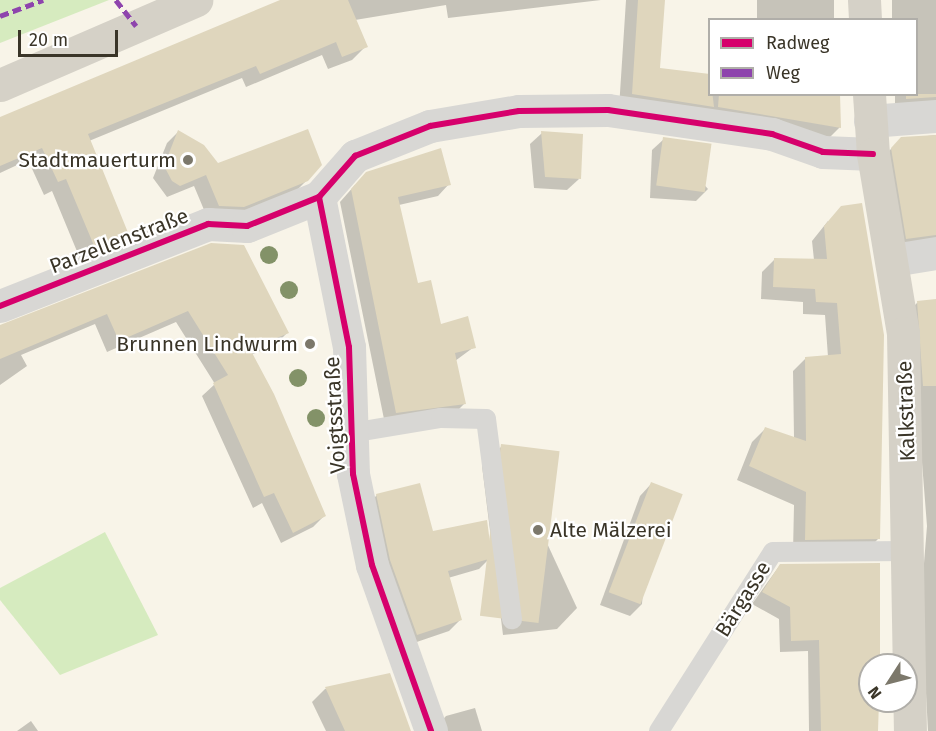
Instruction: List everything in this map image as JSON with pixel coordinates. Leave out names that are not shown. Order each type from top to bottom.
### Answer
[{"type":"main road","points":[[0,86],[196,0]]},
{"type":"main road","points":[[864,0],[865,18]]},
{"type":"main road","name":"Kalkstraße","points":[[870,108],[873,154],[893,260],[907,387],[910,731]]},
{"type":"street","points":[[870,108],[936,116]]},
{"type":"street","points":[[319,197],[355,156],[430,126],[519,111],[608,110],[772,134],[823,152],[873,154]]},
{"type":"street","name":"Parzellenstraße","points":[[0,306],[208,224],[247,226],[319,197]]},
{"type":"street","name":"Voigtsstraße","points":[[319,197],[348,347],[353,474],[372,565],[431,731]]},
{"type":"street","points":[[893,260],[936,253]]},
{"type":"lane","points":[[351,433],[441,418],[486,420],[512,618]]},
{"type":"lane","name":"Bärgasse","points":[[659,731],[773,552],[909,551]]},
{"type":"green space","points":[[0,0],[109,0],[0,43]]},
{"type":"green space","points":[[105,532],[158,635],[60,675],[0,600],[0,588]]},
{"type":"building","points":[[280,0],[348,0],[368,47],[342,57],[336,42],[260,74],[256,66],[88,134],[129,235],[95,248],[66,179],[58,182],[42,148],[0,166],[0,117]]},
{"type":"building","points":[[638,0],[665,0],[660,68],[708,74],[708,96],[713,96],[714,107],[632,94]]},
{"type":"building","points":[[918,94],[936,94],[936,97],[906,99],[906,96],[918,96]]},
{"type":"building","points":[[719,96],[840,96],[841,128],[718,107]]},
{"type":"building","points":[[308,129],[322,165],[308,181],[244,207],[219,206],[206,175],[180,186],[172,181],[164,166],[178,130],[204,145],[218,163]]},
{"type":"building","points":[[541,131],[583,134],[581,179],[545,177]]},
{"type":"building","points":[[936,135],[936,235],[906,239],[891,148],[901,137]]},
{"type":"building","points":[[663,137],[712,144],[705,192],[656,186]]},
{"type":"building","points":[[441,148],[451,185],[398,197],[418,283],[431,280],[441,324],[468,316],[476,348],[455,353],[466,404],[396,413],[351,189],[366,172]]},
{"type":"building","points":[[862,203],[884,335],[880,539],[805,540],[806,492],[749,466],[765,427],[806,441],[805,357],[841,354],[837,303],[816,302],[815,289],[773,287],[774,258],[827,259],[824,226],[841,206]]},
{"type":"building","points":[[211,243],[244,245],[289,333],[250,349],[274,394],[326,516],[293,533],[274,493],[264,497],[213,383],[228,375],[188,311],[119,341],[107,314],[0,359],[0,325]]},
{"type":"building","points":[[936,299],[936,386],[923,386],[917,301]]},
{"type":"building","name":"Alte Mälzerei","points":[[501,444],[560,451],[538,623],[480,616]]},
{"type":"building","points":[[651,482],[683,494],[640,604],[609,592]]},
{"type":"building","points":[[420,483],[433,531],[487,520],[492,558],[448,571],[462,620],[417,635],[390,560],[376,494]]},
{"type":"building","points":[[880,563],[880,653],[858,653],[858,713],[879,713],[878,731],[821,731],[819,640],[791,641],[790,607],[762,592],[780,564]]},
{"type":"building","points":[[390,673],[411,731],[345,731],[325,687]]},
{"type":"marked path","points":[[0,16],[43,0]]},
{"type":"marked path","points":[[116,0],[136,26]]},
{"type":"cycle path","points":[[0,306],[208,224],[247,226],[319,197],[355,156],[430,126],[519,111],[608,110],[772,134],[823,152],[873,154]]},
{"type":"cycle path","points":[[319,197],[349,347],[353,474],[372,565],[431,731]]},
{"type":"place","name":"Stadtmauerturm","points":[[188,160]]},
{"type":"place","name":"Brunnen Lindwurm","points":[[310,344]]},
{"type":"place","name":"Alte Mälzerei","points":[[538,530]]}]
